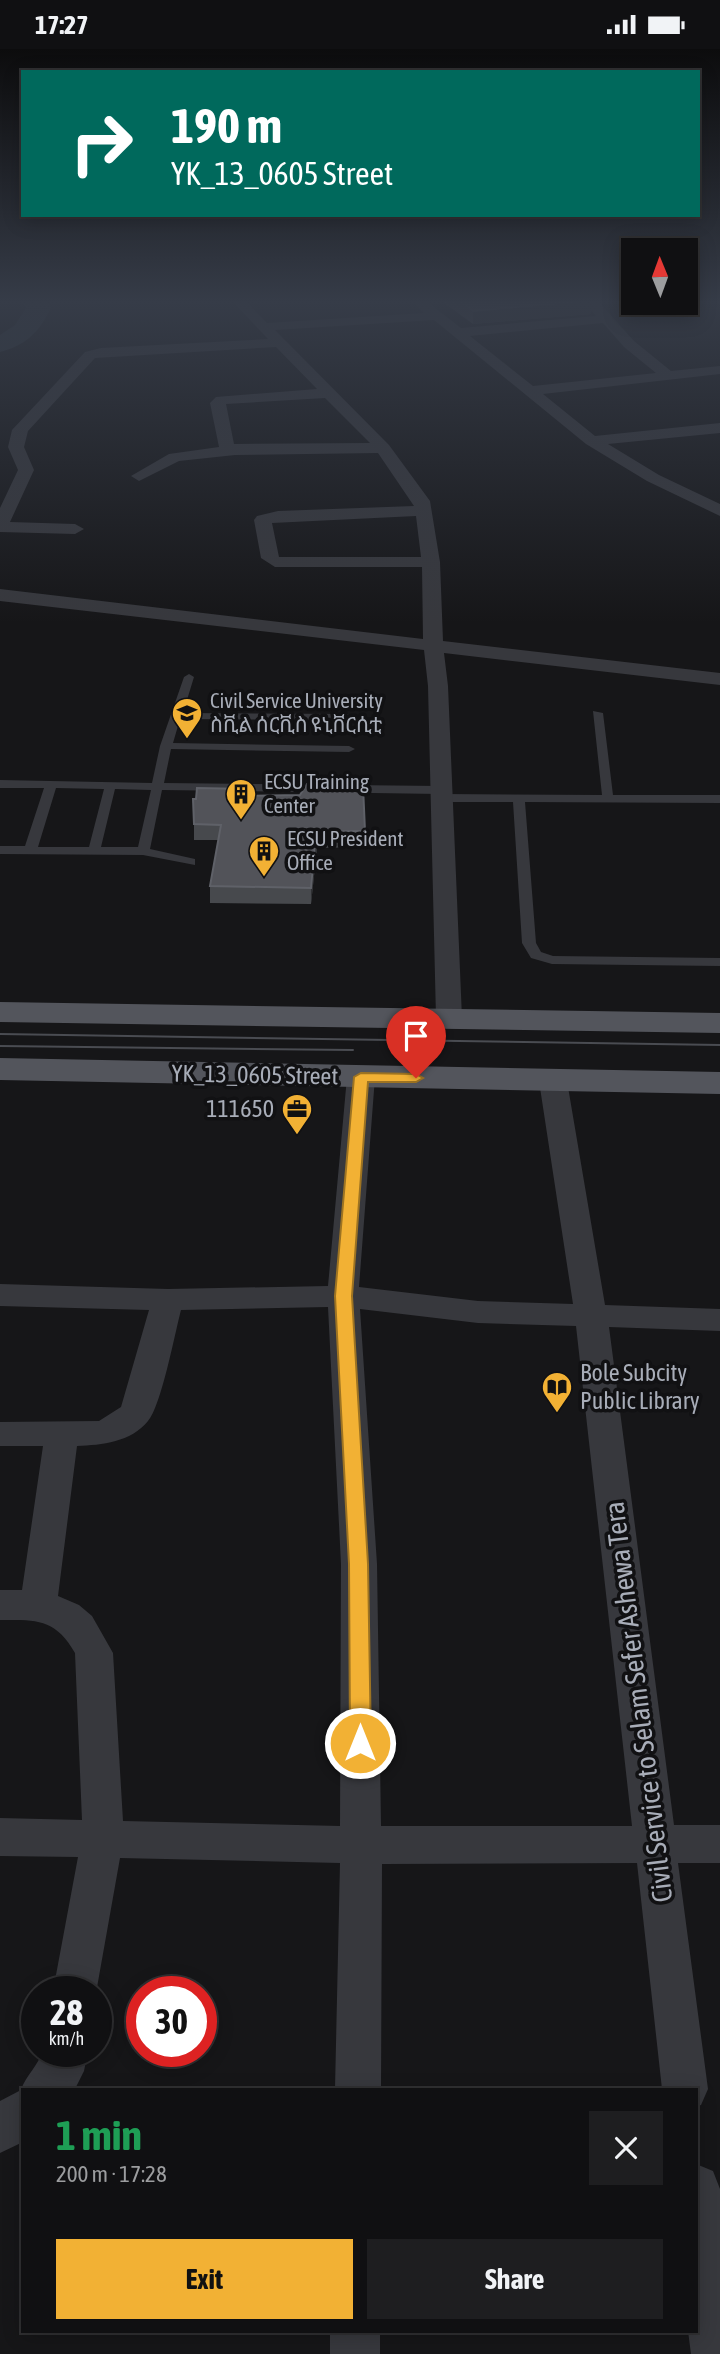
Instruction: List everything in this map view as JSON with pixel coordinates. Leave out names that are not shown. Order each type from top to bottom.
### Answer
[{"type":"main road","points":[[0,1011],[720,1023]]},
{"type":"main road","name":"YK_13_0605 Street","points":[[0,1069],[720,1083]]},
{"type":"street","points":[[43,408],[15,439],[26,470],[0,526],[75,529]]},
{"type":"street","points":[[219,408],[227,447],[231,451]]},
{"type":"street","points":[[341,408],[383,448],[422,501],[424,511],[431,562],[433,644],[438,686],[449,1018]]},
{"type":"street","points":[[551,408],[592,441],[653,478],[720,511]]},
{"type":"street","points":[[592,441],[720,428]]},
{"type":"street","points":[[139,476],[175,457],[231,451],[383,448]]},
{"type":"street","points":[[424,511],[278,516],[263,520],[270,558],[275,562],[431,562]]},
{"type":"street","points":[[0,595],[720,679]]},
{"type":"street","points":[[358,2088],[361,1846],[359,1564],[344,1296],[361,1077]]},
{"type":"street","name":"Civil Service to Selam Sefer Ashewa Tera","points":[[553,1081],[591,1315],[685,2088]]},
{"type":"street","points":[[0,1295],[168,1300],[344,1296],[478,1312],[720,1320]]},
{"type":"street","points":[[0,1434],[101,1433],[117,1427],[136,1413],[168,1300]]},
{"type":"street","points":[[38,1605],[62,1434]]},
{"type":"street","points":[[0,1605],[38,1605],[67,1613],[84,1632],[94,1653],[103,1837],[78,1976]]},
{"type":"street","points":[[0,1837],[103,1837],[361,1846],[656,1842],[720,1844]]},
{"type":"street","points":[[45,2088],[62,2067]]},
{"type":"street","points":[[0,2130],[21,2114]]},
{"type":"street","points":[[698,2204],[716,2354]]},
{"type":"street","points":[[355,2333],[355,2354]]},
{"type":"lane","points":[[143,851],[166,746],[189,677]]},
{"type":"lane","points":[[597,713],[608,799]]},
{"type":"lane","points":[[175,716],[347,717]]},
{"type":"lane","points":[[166,746],[349,749]]},
{"type":"lane","points":[[0,784],[441,794],[519,799],[720,800]]},
{"type":"lane","points":[[30,851],[51,786]]},
{"type":"lane","points":[[94,850],[110,787]]},
{"type":"lane","points":[[519,799],[529,943],[536,955],[552,960],[720,962]]},
{"type":"lane","points":[[0,850],[143,851],[191,862]]},
{"type":"building","points":[[307,784],[363,786],[365,831],[316,832],[311,888],[210,886],[221,825],[194,824],[193,799],[196,799],[197,788],[247,789],[246,796],[300,795]]},
{"type":"tram line","points":[[0,1034],[720,1045]]},
{"type":"tram line","points":[[0,1046],[353,1050]]},
{"type":"place","name":"Civil Service University ስቪል ሰርቪስ ዩኒቨርሲቲ","points":[[187,740]]},
{"type":"place","name":"ECSU Training Center","points":[[241,821]]},
{"type":"place","name":"ECSU President Office","points":[[264,878]]},
{"type":"place","name":"111650","points":[[297,1136]]},
{"type":"place","name":"Bole Subcity Public Library","points":[[557,1414]]},
{"type":"route","points":[[360,1743],[359,1564],[344,1296],[361,1077],[416,1078]]}]
